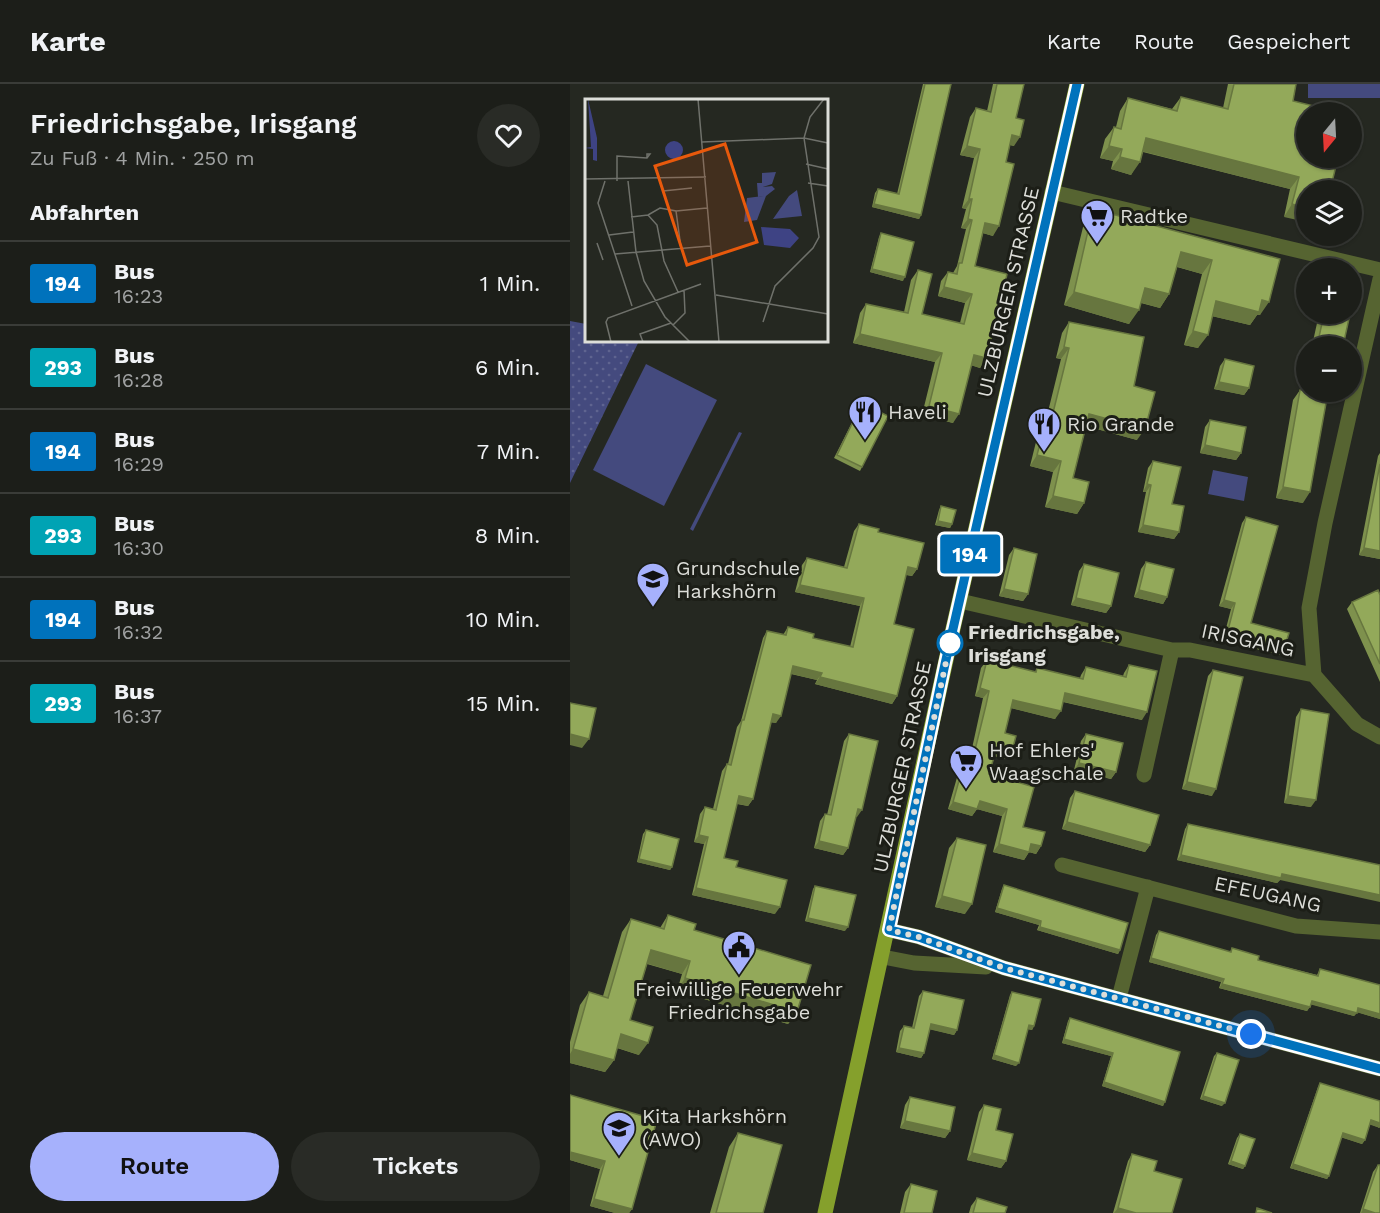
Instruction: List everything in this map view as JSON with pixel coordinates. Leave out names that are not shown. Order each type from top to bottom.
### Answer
[{"type":"main road","name":"ULZBURGER STRASSE","points":[[825,1213],[1077,84]]},
{"type":"street","points":[[1052,192],[1380,270]]},
{"type":"street","points":[[1380,279],[1325,523],[1310,608],[1314,675],[1357,724],[1380,737]]},
{"type":"street","name":"IRISGANG","points":[[960,601],[1172,650],[1190,650],[1314,675]]},
{"type":"street","name":"IRISGANG","points":[[1144,775],[1172,650]]},
{"type":"street","name":"EFEUGANG","points":[[1062,865],[1296,926],[1380,932]]},
{"type":"street","points":[[1119,998],[1148,887]]},
{"type":"street","points":[[889,930],[919,937],[1004,968],[1380,1069]]},
{"type":"street","points":[[883,957],[914,963],[1004,968]]},
{"type":"shaded area","points":[[1308,84],[1380,84],[1380,98],[1308,98]]},
{"type":"shaded area","points":[[570,321],[585,324],[585,342],[639,342],[570,483]]},
{"type":"shaded area","points":[[646,364],[717,400],[664,506],[593,470]]},
{"type":"shaded area","points":[[739,432],[742,433],[693,531],[690,529]]},
{"type":"shaded area","points":[[1213,470],[1248,477],[1244,501],[1208,494]]},
{"type":"building","points":[[925,84],[951,84],[921,215],[874,204],[878,189],[899,194]]},
{"type":"building","points":[[997,84],[1024,84],[1016,118],[1024,120],[1020,137],[1012,135],[1006,162],[1014,164],[999,226],[985,223],[975,266],[1007,274],[1004,289],[1009,290],[1004,313],[998,312],[986,358],[974,355],[959,414],[929,406],[942,353],[860,334],[866,304],[908,313],[918,270],[932,274],[922,314],[964,324],[972,294],[944,287],[948,272],[957,274],[959,263],[962,263],[972,220],[968,219],[972,199],[969,199],[980,149],[967,146],[976,108],[991,112]]},
{"type":"building","points":[[1234,84],[1296,84],[1293,101],[1297,102],[1296,168],[1336,168],[1332,180],[1298,180],[1299,177],[1146,138],[1140,162],[1120,157],[1122,149],[1109,146],[1114,127],[1121,129],[1128,98],[1177,111],[1181,97],[1228,109]]},
{"type":"building","points":[[1296,189],[1296,205],[1292,204]]},
{"type":"building","points":[[1093,209],[1280,259],[1269,302],[1262,300],[1259,312],[1216,301],[1208,335],[1193,331],[1212,260],[1181,252],[1169,294],[1145,288],[1139,310],[1074,292]]},
{"type":"building","points":[[881,233],[914,242],[905,277],[872,269]]},
{"type":"building","points":[[1069,322],[1144,337],[1134,386],[1155,392],[1145,429],[1089,414],[1073,478],[1089,482],[1084,503],[1053,496],[1061,461],[1037,455],[1043,432],[1048,433],[1069,348],[1064,347]]},
{"type":"building","points":[[1322,324],[1348,324],[1345,336],[1319,336]]},
{"type":"building","points":[[1225,359],[1254,366],[1249,388],[1219,382]]},
{"type":"building","points":[[1298,402],[1326,402],[1310,492],[1283,487]]},
{"type":"building","points":[[862,403],[888,416],[862,467],[837,455]]},
{"type":"building","points":[[1210,420],[1246,427],[1241,453],[1205,445]]},
{"type":"building","points":[[1153,461],[1181,467],[1172,504],[1184,506],[1179,532],[1143,525],[1151,485],[1147,484]]},
{"type":"building","points":[[1380,464],[1380,551],[1364,548]]},
{"type":"building","points":[[941,506],[956,510],[952,524],[938,521]]},
{"type":"building","points":[[1246,517],[1278,526],[1251,623],[1289,633],[1284,649],[1227,634],[1235,603],[1224,600]]},
{"type":"building","points":[[859,524],[879,529],[878,532],[924,543],[917,569],[908,567],[894,624],[914,629],[897,696],[820,677],[822,673],[793,666],[781,716],[773,714],[753,799],[739,796],[724,858],[738,861],[736,867],[787,880],[780,907],[696,888],[708,837],[699,835],[705,807],[716,810],[727,764],[731,765],[742,720],[744,720],[767,631],[786,635],[788,627],[814,634],[813,638],[853,647],[864,598],[800,585],[807,558],[847,568]]},
{"type":"building","points":[[1014,548],[1037,554],[1028,594],[1004,589]]},
{"type":"building","points":[[1146,562],[1174,569],[1167,597],[1139,590]]},
{"type":"building","points":[[1084,564],[1119,573],[1111,606],[1076,598]]},
{"type":"building","points":[[1378,590],[1380,595],[1380,664],[1352,602]]},
{"type":"building","points":[[987,660],[1036,672],[1037,668],[1083,679],[1086,667],[1126,677],[1129,665],[1157,671],[1147,712],[1065,693],[1061,711],[1013,700],[1005,733],[1016,736],[1012,751],[997,747],[989,774],[1034,787],[1023,827],[1045,832],[1041,846],[1031,844],[1029,852],[999,844],[1007,809],[980,801],[977,809],[953,802],[967,752],[974,754],[986,705],[989,691],[980,688]]},
{"type":"building","points":[[1213,670],[1243,677],[1216,789],[1187,782]]},
{"type":"building","points":[[570,703],[596,708],[589,739],[570,734]]},
{"type":"building","points":[[1301,709],[1329,714],[1316,800],[1288,796]]},
{"type":"building","points":[[849,734],[878,741],[862,810],[858,809],[848,848],[819,841],[825,814],[831,815]]},
{"type":"building","points":[[1086,734],[1123,743],[1116,772],[1079,763]]},
{"type":"building","points":[[1075,791],[1159,815],[1150,845],[1067,822]]},
{"type":"building","points":[[1188,824],[1380,865],[1380,895],[1282,874],[1281,878],[1181,855]]},
{"type":"building","points":[[646,830],[679,839],[672,867],[639,859]]},
{"type":"building","points":[[957,838],[986,845],[972,904],[942,896]]},
{"type":"building","points":[[1004,885],[1128,923],[1120,950],[1040,927],[1041,921],[997,908]]},
{"type":"building","points":[[815,886],[856,895],[848,927],[808,918]]},
{"type":"building","points":[[668,915],[696,924],[694,930],[811,965],[797,1012],[685,978],[690,961],[651,950],[630,1020],[653,1027],[648,1043],[621,1034],[614,1060],[573,1049],[589,992],[608,998],[631,919],[664,929]]},
{"type":"building","points":[[1159,931],[1231,952],[1232,948],[1259,956],[1258,960],[1318,976],[1320,969],[1380,985],[1380,1014],[1358,1008],[1357,1013],[1312,1001],[1310,1007],[1222,984],[1224,979],[1151,958]]},
{"type":"building","points":[[923,991],[964,1000],[957,1030],[931,1024],[924,1053],[899,1048],[904,1026],[914,1028]]},
{"type":"building","points":[[1012,992],[1041,999],[1034,1026],[1029,1025],[1019,1063],[994,1055]]},
{"type":"building","points":[[1070,1018],[1180,1052],[1165,1102],[1104,1082],[1113,1053],[1064,1039]]},
{"type":"building","points":[[1217,1053],[1239,1060],[1225,1103],[1203,1096]]},
{"type":"building","points":[[1320,1083],[1380,1101],[1380,1123],[1371,1120],[1365,1140],[1343,1133],[1329,1176],[1293,1164]]},
{"type":"building","points":[[570,1095],[657,1120],[632,1209],[594,1199],[605,1161],[570,1152]]},
{"type":"building","points":[[910,1097],[955,1107],[950,1131],[905,1121]]},
{"type":"building","points":[[984,1105],[1001,1109],[996,1130],[1013,1134],[1006,1161],[972,1153]]},
{"type":"building","points":[[738,1133],[782,1145],[763,1213],[716,1213]]},
{"type":"building","points":[[1240,1134],[1255,1139],[1245,1166],[1231,1161]]},
{"type":"building","points":[[1132,1154],[1157,1161],[1154,1171],[1182,1179],[1172,1213],[1136,1213],[1118,1208]]},
{"type":"building","points":[[1378,1165],[1380,1165],[1380,1213],[1375,1213],[1363,1209]]},
{"type":"building","points":[[911,1184],[937,1191],[932,1213],[904,1213]]},
{"type":"building","points":[[977,1198],[1007,1207],[1005,1213],[973,1213]]},
{"type":"building","points":[[1257,1208],[1272,1213],[1256,1213]]},
{"type":"bus line","name":"194","points":[[1077,84],[945,664],[889,930],[919,937],[1004,968],[1380,1069]]},
{"type":"place","name":"Radtke","points":[[1097,245]]},
{"type":"place","name":"Haveli","points":[[865,441]]},
{"type":"place","name":"Rio Grande","points":[[1044,453]]},
{"type":"place","name":"Grundschule Harkshörn","points":[[653,608]]},
{"type":"place","name":"Friedrichsgabe, Irisgang","points":[[950,643]]},
{"type":"place","name":"Hof Ehlers' Waagschale","points":[[966,790]]},
{"type":"place","name":"Freiwillige Feuerwehr Friedrichsgabe","points":[[739,976]]},
{"type":"place","name":"Kita Harkshörn (AWO)","points":[[619,1157]]},
{"type":"route","points":[[950,643],[889,930],[919,937],[1004,968],[1251,1034]]}]
